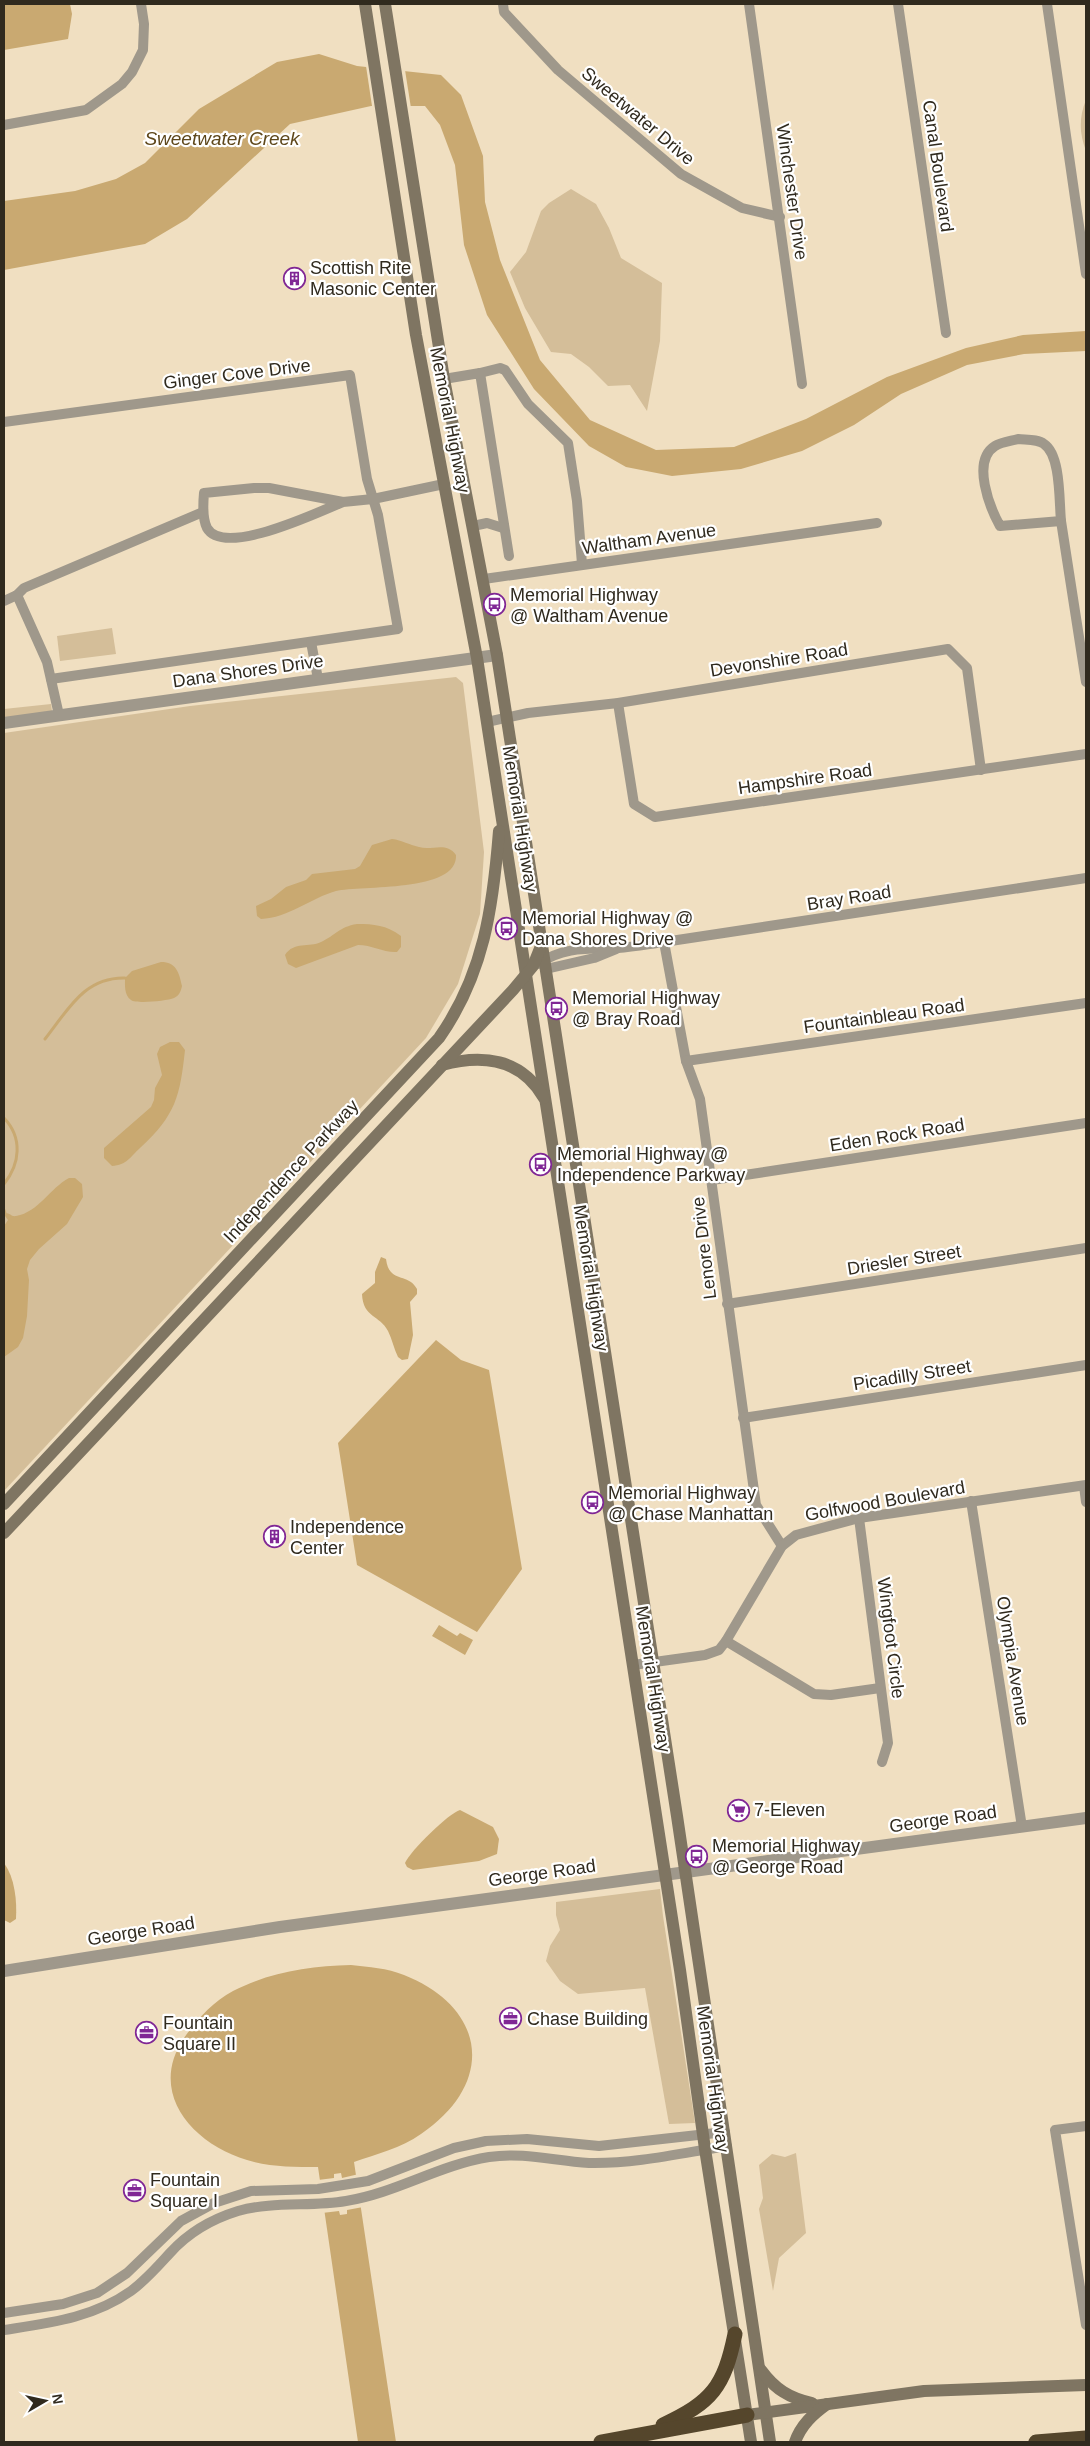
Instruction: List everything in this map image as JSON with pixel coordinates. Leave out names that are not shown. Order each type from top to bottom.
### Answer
[{"type":"highway","points":[[646,2433],[693,2410],[712,2394],[726,2372],[735,2334]]},
{"type":"highway","points":[[601,2442],[747,2414]]},
{"type":"highway","points":[[1036,2442],[1086,2438]]},
{"type":"main road","name":"Memorial Highway","points":[[365,4],[424,382],[464,582],[477,658],[666,1874],[705,2149],[735,2334],[750,2442]]},
{"type":"main road","name":"Memorial Highway","points":[[385,4],[444,379],[484,578],[507,718],[542,944],[541,963],[574,1151],[653,1661],[770,2442]]},
{"type":"main road","points":[[424,382],[444,379]]},
{"type":"main road","points":[[464,582],[484,578]]},
{"type":"main road","name":"Independence Parkway","points":[[4,1504],[439,1038],[466,991],[486,934],[495,879],[500,808]]},
{"type":"main road","points":[[4,1533],[442,1065],[527,980],[541,963],[520,936]]},
{"type":"main road","points":[[442,1065],[476,1058],[496,1061],[516,1069],[527,1078],[545,1100]]},
{"type":"main road","points":[[554,1154],[574,1151]]},
{"type":"main road","points":[[576,1300],[596,1296]]},
{"type":"main road","points":[[602,1461],[621,1458]]},
{"type":"main road","points":[[760,2368],[785,2395],[823,2403]]},
{"type":"main road","points":[[747,2414],[924,2391],[1086,2385]]},
{"type":"main road","points":[[795,2442],[802,2428],[823,2403]]},
{"type":"street","points":[[4,125],[86,110],[122,84],[132,72],[143,50],[144,24],[141,4]]},
{"type":"street","name":"Sweetwater Drive","points":[[503,4],[504,12],[558,70],[681,174],[742,208],[780,217]]},
{"type":"street","name":"Winchester Drive","points":[[749,4],[802,384]]},
{"type":"street","name":"Canal Boulevard","points":[[898,4],[946,333]]},
{"type":"street","points":[[1047,4],[1086,274]]},
{"type":"street","points":[[444,379],[500,368],[505,370],[528,404],[568,443],[577,501],[582,564]]},
{"type":"street","points":[[480,373],[503,528],[509,556]]},
{"type":"street","name":"Ginger Cove Drive","points":[[4,422],[350,376],[367,479],[373,499],[398,629],[51,679]]},
{"type":"street","points":[[1061,521],[1000,526],[990,508],[983,474],[988,454],[995,446],[1018,439],[1043,442],[1053,450],[1061,521],[1086,682]]},
{"type":"street","points":[[343,502],[274,530],[230,538],[212,533],[207,528],[203,512],[204,493],[254,488],[343,502],[373,499],[444,484]]},
{"type":"street","points":[[4,601],[18,595],[24,588],[203,512]]},
{"type":"street","points":[[473,526],[488,523],[501,514]]},
{"type":"street","points":[[488,523],[503,528]]},
{"type":"street","name":"Waltham Avenue","points":[[484,578],[877,523]]},
{"type":"street","points":[[18,595],[47,662],[59,715]]},
{"type":"street","points":[[311,642],[318,679]]},
{"type":"street","name":"Devonshire Road","points":[[487,722],[528,713],[618,703],[948,649],[967,668],[981,770]]},
{"type":"street","name":"Dana Shores Drive","points":[[4,723],[497,655]]},
{"type":"street","name":"Hampshire Road","points":[[618,703],[634,804],[655,818],[1086,754]]},
{"type":"street","name":"Bray Road","points":[[541,963],[594,958],[617,948],[1086,878]]},
{"type":"street","name":"Lenore Drive","points":[[664,942],[686,1061],[700,1099],[756,1505],[782,1546]]},
{"type":"street","name":"Fountainbleau Road","points":[[686,1061],[1086,1003]]},
{"type":"street","name":"Eden Rock Road","points":[[712,1180],[1086,1123]]},
{"type":"street","name":"Driesler Street","points":[[727,1304],[1086,1248]]},
{"type":"street","name":"Picadilly Street","points":[[743,1418],[1086,1365]]},
{"type":"street","points":[[1085,1486],[1086,1502]]},
{"type":"street","name":"Golfwood Boulevard","points":[[633,1665],[705,1655],[719,1650],[782,1546],[796,1535],[859,1518],[1085,1486]]},
{"type":"street","name":"Olympia Avenue","points":[[971,1501],[1022,1827]]},
{"type":"street","name":"Wingfoot Circle","points":[[859,1518],[888,1743],[882,1762]]},
{"type":"street","points":[[726,1641],[814,1694],[831,1695],[880,1688]]},
{"type":"street","name":"George Road","points":[[4,1971],[280,1927],[1086,1818]]},
{"type":"street","points":[[1086,2126],[1055,2130],[1086,2325]]},
{"type":"street","points":[[4,2313],[63,2304],[97,2293],[127,2273],[182,2221],[214,2203],[232,2196],[265,2189],[310,2190],[368,2181],[454,2148],[486,2141],[527,2139],[599,2146],[725,2132]]},
{"type":"street","points":[[4,2330],[84,2315],[110,2305],[141,2283],[188,2236],[228,2214],[271,2205],[337,2203],[372,2196],[453,2165],[489,2157],[530,2155],[580,2162],[609,2162],[727,2146]]},
{"type":"shaded area","points":[[1086,100],[1086,151],[1081,125]]},
{"type":"shaded area","points":[[571,189],[596,204],[609,228],[621,258],[662,283],[660,341],[647,411],[630,385],[608,386],[589,367],[571,354],[551,352],[525,308],[510,272],[526,252],[541,211],[549,203]]},
{"type":"shaded area","points":[[112,628],[116,654],[60,661],[57,636]]},
{"type":"shaded area","points":[[456,677],[463,683],[484,852],[480,914],[458,984],[426,1038],[4,1491],[4,733],[190,706]]},
{"type":"shaded area","points":[[51,704],[52,711],[4,718],[4,709]]},
{"type":"shaded area","points":[[660,1889],[695,2123],[669,2124],[645,1988],[578,1994],[560,1981],[546,1961],[550,1946],[560,1930],[556,1915],[556,1902]]},
{"type":"shaded area","points":[[796,2153],[806,2233],[779,2258],[773,2291],[759,2209],[763,2198],[759,2165],[772,2154],[785,2157]]},
{"type":"water","points":[[4,4],[70,4],[72,14],[68,39],[4,50]]},
{"type":"water","name":"Sweetwater Creek","points":[[319,54],[357,66],[441,75],[461,95],[483,156],[485,202],[500,260],[540,360],[590,420],[656,450],[734,447],[806,419],[887,377],[966,348],[1023,335],[1086,331],[1086,351],[1024,354],[967,365],[901,394],[854,425],[802,451],[741,469],[672,476],[626,467],[589,446],[534,389],[487,315],[464,245],[455,165],[440,125],[425,106],[371,106],[290,124],[187,219],[145,244],[4,270],[4,201],[75,191],[116,179],[145,163],[199,109],[277,62]]},
{"type":"water","points":[[392,839],[424,848],[448,848],[456,855],[452,867],[442,876],[426,882],[336,891],[281,915],[261,919],[257,916],[256,906],[271,899],[286,887],[306,880],[312,874],[355,869],[360,866],[372,845]]},
{"type":"water","points":[[357,924],[374,925],[390,929],[401,936],[401,947],[397,952],[392,952],[358,945],[296,968],[288,964],[285,955],[293,948],[316,944],[342,929]]},
{"type":"water","points":[[161,962],[170,964],[178,972],[182,986],[178,995],[174,998],[159,1001],[139,1002],[131,1000],[126,993],[125,978],[132,971]]},
{"type":"water","points":[[170,1042],[179,1042],[185,1050],[178,1093],[169,1115],[152,1136],[128,1160],[112,1166],[104,1158],[104,1148],[151,1107],[155,1088],[162,1075],[157,1054],[160,1047]]},
{"type":"water","points":[[69,1178],[75,1178],[82,1184],[83,1197],[67,1224],[39,1249],[30,1260],[27,1269],[29,1280],[27,1316],[23,1338],[18,1347],[4,1357],[4,1226],[8,1220],[5,1213],[13,1216],[24,1214],[38,1205],[62,1182]]},
{"type":"water","points":[[381,1257],[386,1259],[391,1272],[409,1281],[417,1289],[417,1294],[410,1302],[413,1335],[408,1359],[402,1360],[398,1357],[385,1326],[365,1308],[363,1302],[362,1294],[375,1283],[375,1272]]},
{"type":"water","points":[[436,1340],[461,1360],[489,1370],[522,1569],[477,1632],[357,1565],[338,1443]]},
{"type":"water","points":[[439,1625],[457,1636],[460,1633],[473,1640],[465,1655],[432,1636]]},
{"type":"water","points":[[460,1810],[493,1827],[499,1839],[497,1854],[479,1861],[413,1870],[407,1867],[405,1863],[408,1857],[439,1825]]},
{"type":"water","points":[[4,1863],[11,1876],[16,1897],[16,1919],[10,1923],[4,1920]]},
{"type":"water","points":[[351,1965],[378,1968],[398,1973],[432,1989],[452,2007],[466,2026],[472,2048],[470,2070],[462,2092],[445,2114],[421,2134],[405,2143],[354,2162],[396,2442],[358,2442],[318,2167],[264,2164],[227,2152],[209,2142],[181,2114],[173,2097],[171,2078],[174,2058],[184,2038],[206,2011],[226,1995],[247,1984],[290,1971]]},
{"type":"pier","points":[[366,66],[405,70],[411,108],[372,106]]},
{"type":"pier","points":[[341,2173],[342,2178],[359,2174],[363,2207],[347,2210],[347,2214],[340,2215],[339,2211],[322,2213],[318,2180],[334,2178],[334,2174]]},
{"type":"waterway","points":[[45,1039],[78,997],[88,989],[98,983],[111,979],[125,978]]},
{"type":"waterway","points":[[4,1118],[17,1142],[16,1160],[4,1184]]},
{"type":"place","name":"Scottish Rite Masonic Center","points":[[294,278]]},
{"type":"place","name":"Memorial Highway @ Waltham Avenue","points":[[494,605]]},
{"type":"place","name":"Memorial Highway @ Dana Shores Drive","points":[[506,928]]},
{"type":"place","name":"Memorial Highway @ Bray Road","points":[[556,1008]]},
{"type":"place","name":"Memorial Highway @ Independence Parkway","points":[[541,1164]]},
{"type":"place","name":"Memorial Highway @ Chase Manhattan","points":[[592,1503]]},
{"type":"place","name":"Independence Center","points":[[274,1537]]},
{"type":"place","name":"7-Eleven","points":[[738,1810]]},
{"type":"place","name":"Memorial Highway @ George Road","points":[[696,1856]]},
{"type":"place","name":"Chase Building","points":[[511,2019]]},
{"type":"place","name":"Fountain Square II","points":[[147,2033]]},
{"type":"place","name":"Fountain Square I","points":[[134,2190]]}]
